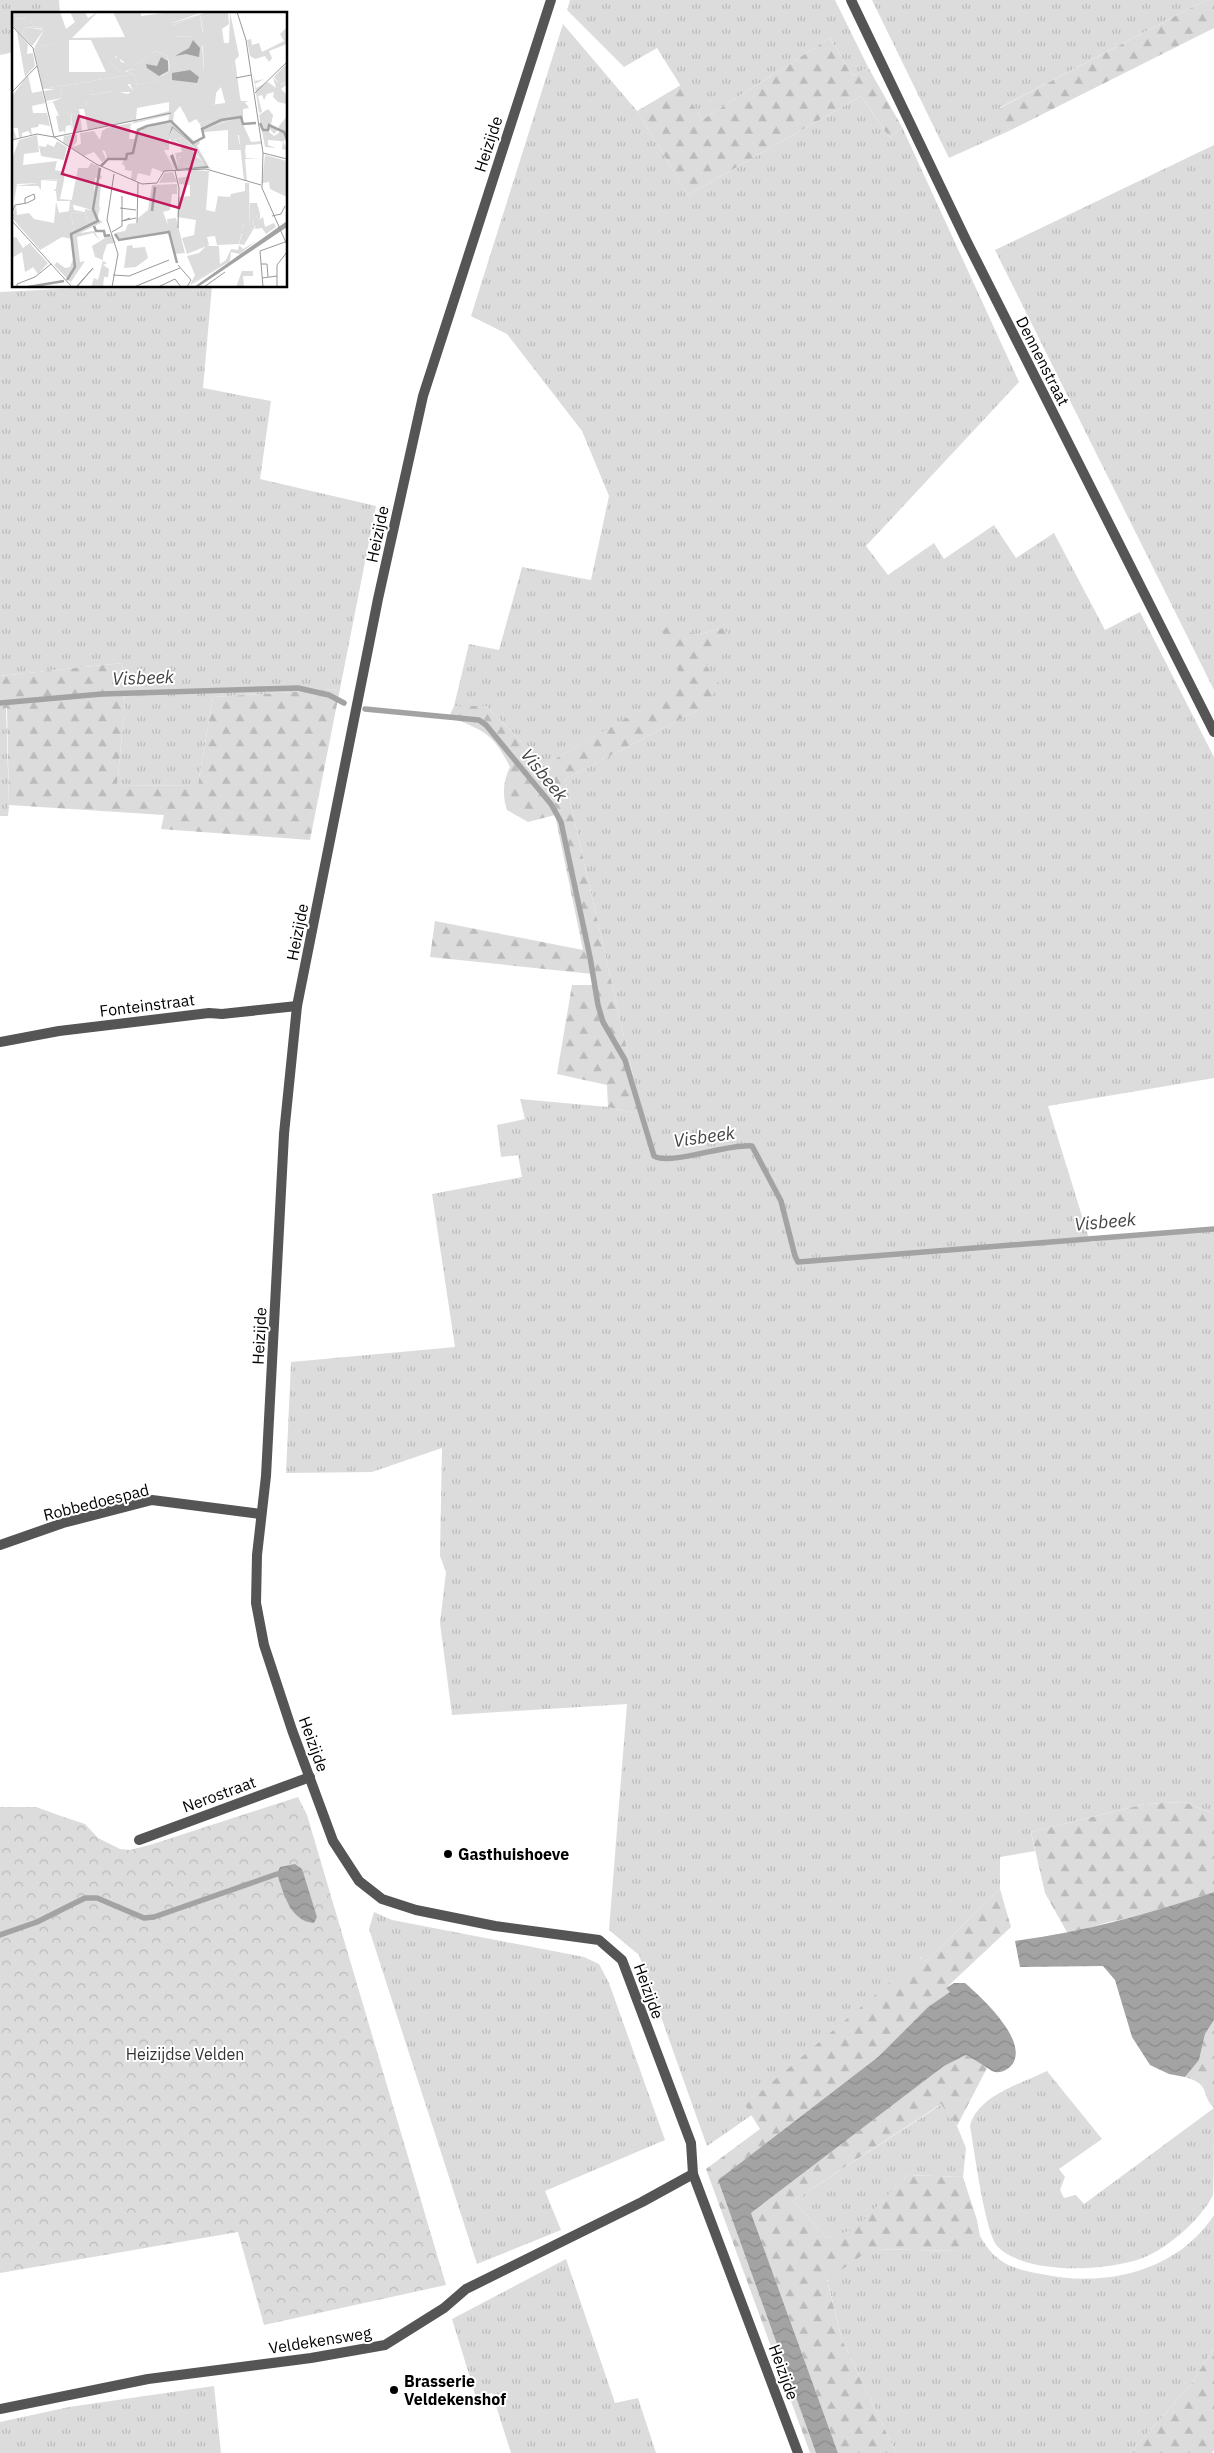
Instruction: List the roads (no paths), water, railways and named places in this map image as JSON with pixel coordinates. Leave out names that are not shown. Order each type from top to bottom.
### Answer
[{"type":"street","name":"Heizijde","points":[[551,0],[423,396],[376,609],[297,1006],[284,1134],[266,1476],[257,1555],[256,1604],[264,1645],[310,1777],[334,1841],[342,1857],[359,1881],[382,1899],[416,1910],[495,1926],[599,1940],[622,1960],[690,2143],[693,2174],[798,2453]]},
{"type":"street","name":"Dennenstraat","points":[[851,0],[966,240],[1214,732]]},
{"type":"street","name":"Fonteinstraat","points":[[0,1042],[78,1028],[209,1013],[222,1014],[297,1006]]},
{"type":"street","name":"Robbedoespad","points":[[0,1545],[63,1523],[152,1500],[261,1514]]},
{"type":"street","name":"Nerostraat","points":[[139,1840],[310,1777]]},
{"type":"street","name":"Veldekensweg","points":[[0,2409],[148,2379],[311,2358],[385,2345],[444,2308],[466,2289],[642,2202],[693,2174]]},
{"type":"water","points":[[295,1864],[302,1869],[317,1917],[314,1923],[306,1921],[294,1912],[285,1898],[277,1874],[280,1867]]},
{"type":"water","points":[[1214,1892],[1214,2020],[1205,2034],[1199,2060],[1185,2077],[1169,2074],[1150,2065],[1132,2037],[1115,1980],[1103,1966],[1020,1967],[1015,1941],[1066,1933],[1116,1921]]},
{"type":"water","points":[[954,1983],[965,1983],[992,2010],[1010,2034],[1015,2046],[1015,2057],[1010,2067],[1002,2072],[995,2072],[966,2055],[944,2066],[751,2213],[838,2453],[816,2453],[718,2180],[878,2057],[928,2007],[950,1992],[946,1988]]},
{"type":"waterway","name":"Visbeek","points":[[0,703],[102,694],[298,688],[329,695],[344,703]]},
{"type":"waterway","name":"Visbeek","points":[[365,709],[479,720],[486,725],[551,804],[561,822],[590,957],[598,1005],[603,1022],[625,1060],[654,1156],[673,1158],[742,1146],[752,1146],[781,1201],[798,1262],[1214,1229]]},
{"type":"waterway","points":[[0,1935],[37,1922],[85,1898],[97,1898],[144,1918],[154,1917],[277,1874]]},
{"type":"place","name":"Gasthuishoeve","points":[[448,1854]]},
{"type":"place","name":"Brasserie Veldekenshof","points":[[394,2390]]},
{"type":"park label","name":"Heizijdse Velden","points":[[185,2054]]}]
